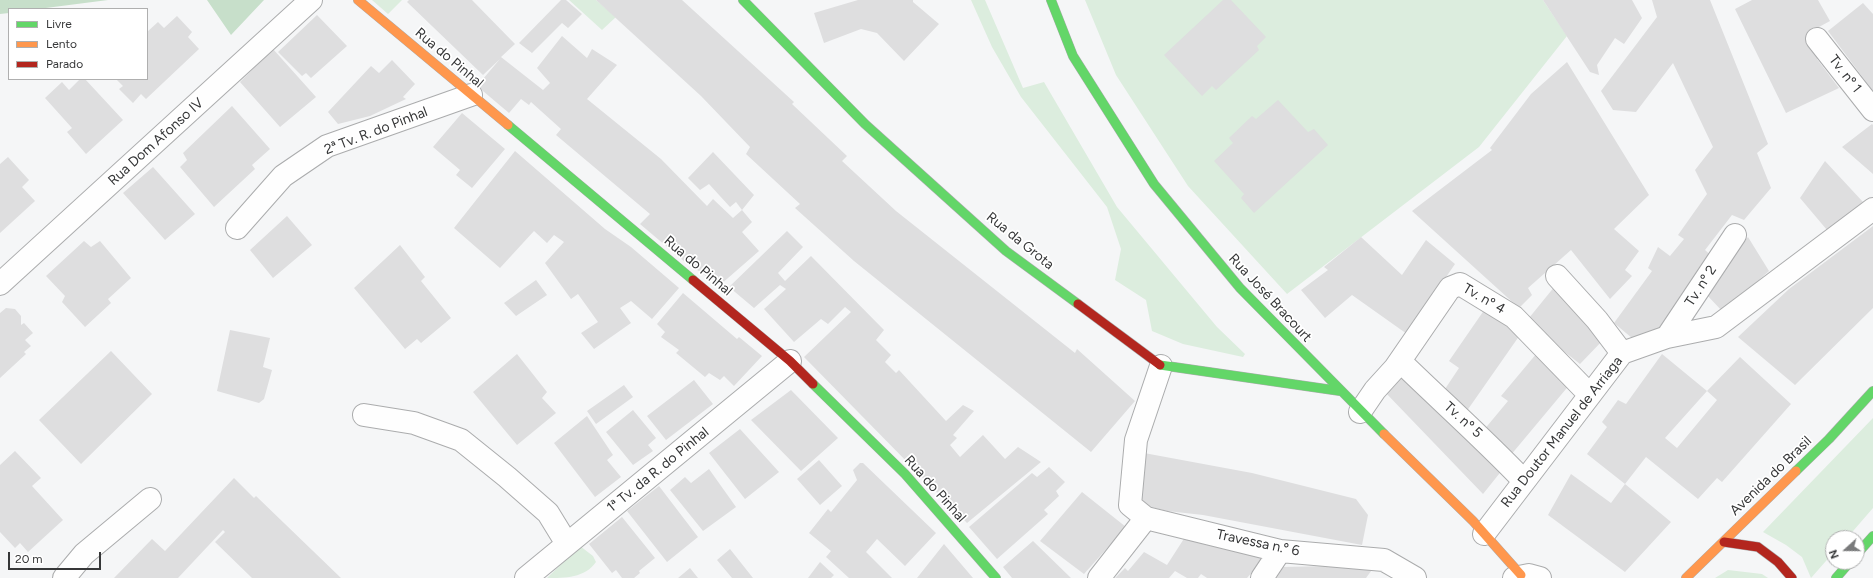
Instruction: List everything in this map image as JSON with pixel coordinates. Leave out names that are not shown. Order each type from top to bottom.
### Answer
[{"type":"street","name":"Rua Dom Afonso IV","points":[[0,284],[311,0]]},
{"type":"street","name":"Rua do Pinhal","points":[[358,0],[790,362],[905,474],[996,578]]},
{"type":"street","name":"Rua da Grota","points":[[743,0],[865,124],[1006,251],[1161,366],[1340,391]]},
{"type":"street","name":"Rua José Bracourt","points":[[1052,0],[1073,56],[1154,184],[1240,288],[1360,412],[1484,534],[1525,577]]},
{"type":"street","name":"Tv. nº 1","points":[[1817,38],[1873,110]]},
{"type":"street","name":"2ª Tv. R. do Pinhal","points":[[237,228],[283,176],[327,146],[471,95]]},
{"type":"street","name":"Rua Doutor Manuel de Arriaga","points":[[1484,534],[1622,353],[1667,338],[1716,327],[1873,209]]},
{"type":"street","name":"Tv. nº 2","points":[[1667,338],[1734,235]]},
{"type":"street","points":[[1557,276],[1597,320],[1622,353]]},
{"type":"street","name":"Tv. nº 4","points":[[1360,412],[1375,390],[1400,361],[1450,288],[1460,284],[1514,317],[1590,395]]},
{"type":"street","name":"Tv. nº 5","points":[[1400,361],[1480,436],[1524,481]]},
{"type":"street","name":"1ª Tv. da R. do Pinhal","points":[[526,578],[790,362]]},
{"type":"street","points":[[1099,578],[1146,518],[1130,505],[1136,440],[1161,366]]},
{"type":"street","name":"Avenida do Brasil","points":[[1686,578],[1831,437],[1873,391]]},
{"type":"street","points":[[364,415],[414,423],[461,440],[548,513],[566,544]]},
{"type":"street","points":[[64,578],[84,554],[150,499]]},
{"type":"street","name":"Travessa n.º 6","points":[[1146,518],[1280,551],[1384,560],[1415,578]]},
{"type":"street","points":[[1865,545],[1873,536]]},
{"type":"street","points":[[1724,542],[1758,547],[1778,562],[1792,578]]},
{"type":"street","points":[[1262,578],[1280,551]]},
{"type":"street","points":[[1836,578],[1843,570]]},
{"type":"green space","points":[[0,0],[108,0],[46,8],[8,8],[8,13],[0,14]]},
{"type":"green space","points":[[207,0],[264,0],[231,35]]},
{"type":"green space","points":[[372,0],[402,0],[388,14]]},
{"type":"green space","points":[[569,0],[596,0],[616,17],[602,30]]},
{"type":"green space","points":[[971,0],[985,0],[1023,88],[1044,82],[1117,207],[1217,327],[1245,354],[1243,357],[1183,344],[1152,331],[1146,300],[1115,280],[1121,249],[1107,207],[1021,97],[992,47]]},
{"type":"green space","points":[[1085,0],[1543,0],[1567,36],[1479,147],[1287,294],[1188,186],[1116,75]]},
{"type":"green space","points":[[1873,418],[1873,508],[1854,530],[1825,530],[1825,562],[1811,578],[1802,557],[1786,545],[1763,532]]},
{"type":"green space","points":[[580,546],[593,556],[596,562],[591,567],[574,576],[547,578]]},
{"type":"green space","points":[[1728,570],[1762,574],[1768,578],[1715,578]]},
{"type":"building","points":[[409,0],[472,0],[515,44],[501,57],[543,90],[550,83],[537,68],[562,36],[587,58],[592,49],[617,65],[587,99],[661,159],[707,206],[713,199],[733,218],[742,210],[752,222],[742,232],[759,251],[720,285],[685,262],[640,224],[650,214],[556,135],[561,129],[531,102],[529,105],[521,99],[509,113],[477,86],[500,59],[483,75],[407,2]]},
{"type":"building","points":[[561,0],[566,0],[582,14],[568,28],[562,23],[532,53],[519,43]]},
{"type":"building","points":[[596,0],[682,0],[794,102],[792,104],[847,156],[842,161],[896,211],[1075,353],[1077,349],[1135,401],[1091,452],[854,261],[795,208],[800,204],[746,154],[750,147],[701,96]]},
{"type":"building","points":[[858,0],[913,0],[913,2],[939,24],[904,61],[877,33],[861,29],[824,43],[814,13]]},
{"type":"building","points":[[1223,0],[1231,0],[1266,37],[1257,46],[1259,50],[1216,90],[1212,86],[1202,96],[1164,55]]},
{"type":"building","points":[[1543,0],[1632,0],[1642,18],[1624,44],[1615,38],[1597,65],[1599,75],[1590,72]]},
{"type":"building","points":[[1652,0],[1710,0],[1768,144],[1757,153],[1771,188],[1744,220],[1732,215],[1705,250],[1714,258],[1664,330],[1632,338],[1614,323],[1652,271],[1648,268],[1658,247],[1670,256],[1684,239],[1678,235],[1707,194],[1695,170],[1713,147],[1673,63],[1636,112],[1613,110],[1601,91],[1657,17]]},
{"type":"building","points":[[1752,0],[1818,0],[1830,21],[1806,34],[1822,56],[1817,59],[1839,88],[1786,113],[1735,9]]},
{"type":"building","points":[[1863,3],[1873,14],[1873,91],[1828,31]]},
{"type":"building","points":[[317,15],[347,46],[311,78],[306,73],[302,76],[278,52]]},
{"type":"building","points":[[177,16],[192,32],[188,37],[199,49],[146,99],[141,94],[133,103],[119,89],[123,86],[117,80],[148,80],[148,31],[158,22],[164,28]]},
{"type":"building","points":[[273,49],[316,97],[280,127],[240,82]]},
{"type":"building","points":[[392,60],[415,84],[403,97],[406,99],[370,116],[338,124],[328,112],[371,66],[379,73]]},
{"type":"building","points":[[1567,62],[1649,195],[1614,229],[1639,251],[1625,270],[1632,276],[1610,299],[1571,250],[1528,288],[1532,295],[1519,308],[1412,211],[1492,150],[1490,148],[1531,94]]},
{"type":"building","points":[[79,80],[86,80],[123,120],[86,154],[67,132],[72,128],[45,98],[62,82],[69,90]]},
{"type":"building","points":[[1278,100],[1308,132],[1314,129],[1328,145],[1254,213],[1241,198],[1244,194],[1214,161],[1233,143],[1229,138],[1252,116],[1256,119]]},
{"type":"building","points":[[232,106],[270,149],[252,165],[255,169],[214,207],[180,167],[187,160],[183,153]]},
{"type":"building","points":[[462,113],[505,149],[472,188],[456,175],[460,170],[433,147]]},
{"type":"building","points":[[1872,124],[1873,125],[1873,174],[1842,147]]},
{"type":"building","points":[[515,151],[605,229],[631,247],[679,288],[652,319],[631,301],[620,308],[631,323],[594,349],[581,333],[598,322],[578,294],[571,299],[545,263],[564,242],[554,235],[547,243],[534,231],[500,268],[454,228]]},
{"type":"building","points":[[713,152],[754,195],[742,210],[736,202],[730,207],[709,184],[700,190],[688,178]]},
{"type":"building","points":[[8,157],[29,180],[22,187],[35,201],[0,233],[0,164]]},
{"type":"building","points":[[1825,161],[1863,202],[1827,230],[1800,198]]},
{"type":"building","points":[[153,167],[195,214],[165,240],[123,193]]},
{"type":"building","points":[[287,216],[312,245],[273,278],[250,250]]},
{"type":"building","points":[[1873,226],[1873,308],[1795,385],[1738,337],[1789,289]]},
{"type":"building","points":[[787,231],[803,247],[778,273],[785,281],[811,256],[884,330],[876,340],[891,355],[885,362],[896,373],[899,370],[946,421],[963,405],[974,411],[953,435],[957,438],[950,445],[960,457],[983,435],[1005,459],[1018,447],[1041,462],[967,523],[804,357],[851,312],[845,307],[828,324],[821,319],[794,342],[764,309],[786,289],[780,285],[754,308],[729,287]]},
{"type":"building","points":[[1361,237],[1402,275],[1426,240],[1455,264],[1407,334],[1352,295],[1325,318],[1301,290],[1328,270],[1324,267]]},
{"type":"building","points":[[1748,237],[1769,271],[1723,312],[1705,293]]},
{"type":"building","points":[[84,241],[91,247],[100,241],[131,278],[108,299],[111,303],[85,327],[62,302],[65,296],[46,276]]},
{"type":"building","points":[[400,245],[425,277],[421,281],[451,318],[421,343],[417,339],[405,349],[354,288]]},
{"type":"building","points":[[536,280],[547,295],[516,316],[504,303]]},
{"type":"building","points":[[1555,286],[1605,338],[1580,364],[1543,335],[1529,318]]},
{"type":"building","points":[[683,293],[737,339],[739,337],[762,356],[734,386],[724,376],[720,380],[709,373],[705,377],[676,353],[679,350],[661,337],[665,332],[657,324]]},
{"type":"building","points":[[1487,306],[1522,332],[1464,415],[1441,395],[1459,368],[1449,361]]},
{"type":"building","points":[[6,308],[15,309],[21,316],[21,325],[24,323],[33,333],[25,340],[31,346],[24,352],[26,354],[0,378],[0,313]]},
{"type":"building","points":[[230,330],[270,338],[263,367],[272,370],[264,399],[259,403],[217,391]]},
{"type":"building","points":[[111,351],[152,394],[81,464],[39,420]]},
{"type":"building","points":[[1537,353],[1571,383],[1510,456],[1483,431],[1508,401],[1501,396]]},
{"type":"building","points":[[517,354],[547,392],[542,398],[556,413],[517,445],[473,392]]},
{"type":"building","points":[[1662,354],[1707,391],[1740,357],[1791,404],[1722,482],[1717,478],[1698,499],[1646,457],[1625,484],[1587,454],[1607,427],[1602,422],[1618,400],[1626,404]],"holes":[[[1707,391],[1717,400],[1677,448],[1665,438]]]},
{"type":"building","points":[[1401,368],[1503,469],[1483,494],[1383,390]]},
{"type":"building","points":[[694,380],[713,404],[666,440],[647,416]]},
{"type":"building","points":[[624,385],[633,397],[596,424],[587,411]]},
{"type":"building","points":[[791,390],[838,438],[801,471],[751,420]]},
{"type":"building","points":[[633,410],[656,438],[648,445],[653,451],[633,465],[606,432]]},
{"type":"building","points":[[587,416],[613,455],[607,460],[621,477],[595,497],[554,443]]},
{"type":"building","points":[[740,429],[779,472],[745,499],[709,453]]},
{"type":"building","points":[[15,451],[41,478],[32,486],[63,520],[28,552],[20,543],[15,548],[0,532],[0,465]]},
{"type":"building","points":[[1144,453],[1252,473],[1356,499],[1368,515],[1362,545],[1203,515],[1167,511],[1136,503]]},
{"type":"building","points":[[819,460],[842,486],[820,505],[797,479]]},
{"type":"building","points":[[860,463],[863,463],[936,533],[905,566],[877,539],[866,552],[892,578],[849,578],[826,557],[831,551],[809,533],[828,509],[831,512],[857,480],[853,470]]},
{"type":"building","points":[[1049,467],[1065,482],[1056,491],[1059,496],[1044,510],[1048,514],[997,559],[969,527],[1032,473],[1037,477]]},
{"type":"building","points":[[709,469],[736,507],[703,531],[670,490],[685,477],[691,483]]},
{"type":"building","points":[[1571,474],[1611,503],[1625,484],[1671,522],[1625,572],[1548,515]]},
{"type":"building","points":[[234,478],[254,498],[256,496],[341,578],[252,578],[215,542],[225,532],[223,530],[178,578],[114,578],[152,539],[165,551]]},
{"type":"building","points":[[659,486],[698,537],[667,562],[627,511]]},
{"type":"building","points":[[1082,492],[1126,527],[1084,574],[1040,541]]},
{"type":"building","points":[[622,517],[655,558],[639,571],[640,573],[634,578],[622,578],[616,570],[612,573],[589,544]]},
{"type":"building","points":[[1187,534],[1260,556],[1261,562],[1247,578],[1207,578],[1201,574],[1198,578],[1187,578],[1175,571],[1169,578],[1115,578],[1125,568],[1128,571],[1144,552],[1167,565]]},
{"type":"building","points":[[1033,541],[1071,578],[1012,578],[1003,567]]},
{"type":"building","points":[[944,544],[973,578],[917,578]]},
{"type":"building","points":[[730,549],[753,578],[732,578],[717,560]]},
{"type":"building","points":[[820,562],[834,575],[831,578],[808,578]]},
{"type":"building","points":[[1377,563],[1366,578],[1274,578],[1281,567]]},
{"type":"building","points":[[690,568],[698,578],[678,578]]},
{"type":"traffic: fast","points":[[743,0],[865,124],[1006,251],[1078,304]]},
{"type":"traffic: fast","points":[[1051,0],[1073,56],[1154,184],[1240,288],[1384,434]]},
{"type":"traffic: fast","points":[[508,125],[693,280]]},
{"type":"traffic: fast","points":[[1160,365],[1340,391]]},
{"type":"traffic: fast","points":[[813,384],[905,474],[996,578]]},
{"type":"traffic: fast","points":[[1796,471],[1829,439],[1873,391]]},
{"type":"traffic: fast","points":[[1865,545],[1873,536]]},
{"type":"traffic: fast","points":[[1836,578],[1843,570]]},
{"type":"traffic: slow","points":[[358,0],[508,125]]},
{"type":"traffic: slow","points":[[1384,434],[1473,521],[1521,575]]},
{"type":"traffic: slow","points":[[1686,578],[1796,471]]},
{"type":"traffic: jam","points":[[693,280],[790,361],[813,384]]},
{"type":"traffic: jam","points":[[1078,304],[1160,365]]},
{"type":"traffic: jam","points":[[1724,542],[1758,547],[1778,562],[1792,578]]}]
